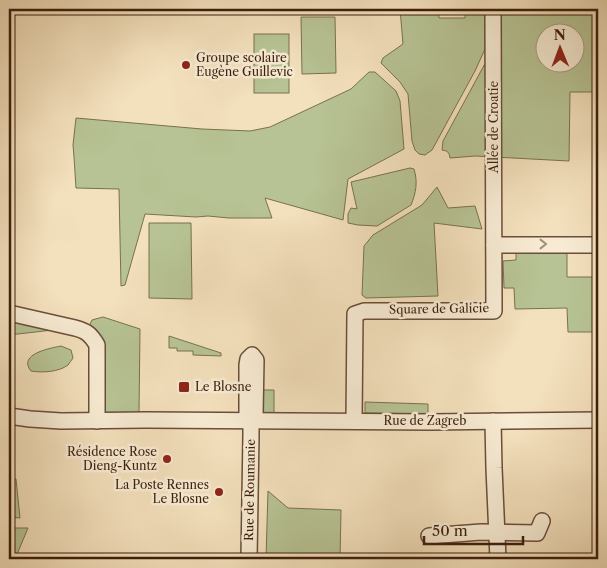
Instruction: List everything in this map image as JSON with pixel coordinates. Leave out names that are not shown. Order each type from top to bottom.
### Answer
[{"type":"street","name":"Allée de Croatie","points":[[494,9],[494,245]]},
{"type":"street","points":[[494,245],[598,245]]},
{"type":"street","name":"Square de Galicie","points":[[354,421],[355,314],[364,310],[494,311],[494,245]]},
{"type":"street","points":[[9,313],[75,328],[91,335],[97,346],[98,420]]},
{"type":"street","name":"Rue de Zagreb","points":[[9,416],[54,421],[598,420]]},
{"type":"street","name":"Rue de Roumanie","points":[[249,559],[251,421]]},
{"type":"street","points":[[493,421],[498,559]]},
{"type":"street","points":[[429,536],[481,532],[537,533],[542,522]]},
{"type":"green space","points":[[400,9],[438,9],[439,18],[465,18],[466,9],[489,9],[485,49],[432,150],[425,155],[419,154],[415,150],[412,141],[408,94],[400,82],[381,63],[383,58],[403,44]]},
{"type":"green space","points":[[498,9],[598,9],[598,92],[570,92],[569,161],[475,156],[450,158],[448,152],[442,150],[443,141],[488,58]]},
{"type":"green space","points":[[301,17],[335,17],[336,73],[302,74]]},
{"type":"green space","points":[[254,34],[289,34],[289,93],[254,93]]},
{"type":"green space","points":[[369,72],[375,72],[396,91],[400,101],[404,149],[348,179],[343,220],[265,198],[272,218],[145,214],[125,285],[121,286],[119,189],[76,188],[73,145],[76,118],[202,129],[250,131],[270,127],[351,89]]},
{"type":"green space","points":[[410,168],[414,169],[416,183],[411,205],[377,226],[348,223],[348,214],[351,208],[357,209],[351,182]]},
{"type":"green space","points":[[437,187],[448,208],[475,206],[482,229],[434,223],[438,296],[366,298],[362,295],[364,246],[373,235],[422,205]]},
{"type":"green space","points":[[149,223],[191,223],[192,299],[149,298]]},
{"type":"green space","points":[[567,249],[567,277],[598,277],[598,332],[568,332],[567,308],[515,309],[514,288],[504,288],[503,261],[516,260],[516,250]]},
{"type":"green space","points":[[9,316],[53,330],[9,335]]},
{"type":"green space","points":[[103,317],[140,329],[139,414],[108,416],[99,410],[99,334],[96,329],[91,328],[90,324],[92,320]]},
{"type":"green space","points":[[169,336],[221,353],[221,356],[193,355],[193,351],[177,351],[177,348],[169,348]]},
{"type":"green space","points":[[61,346],[71,350],[73,358],[68,365],[50,371],[31,371],[28,360],[32,356],[43,350]]},
{"type":"green space","points":[[260,390],[274,390],[274,414],[261,413]]},
{"type":"green space","points":[[365,402],[428,404],[428,414],[365,413]]},
{"type":"green space","points":[[9,479],[16,479],[20,518],[9,517]]},
{"type":"green space","points":[[268,491],[288,508],[341,510],[340,559],[266,559]]},
{"type":"green space","points":[[9,528],[28,528],[15,559],[9,559]]},
{"type":"place","name":"Groupe scolaire Eugène Guillevic","points":[[186,65]]},
{"type":"place","name":"Le Blosne","points":[[184,387]]},
{"type":"place","name":"Résidence Rose Dieng-Kuntz","points":[[167,459]]},
{"type":"place","name":"La Poste Rennes Le Blosne","points":[[219,492]]}]
